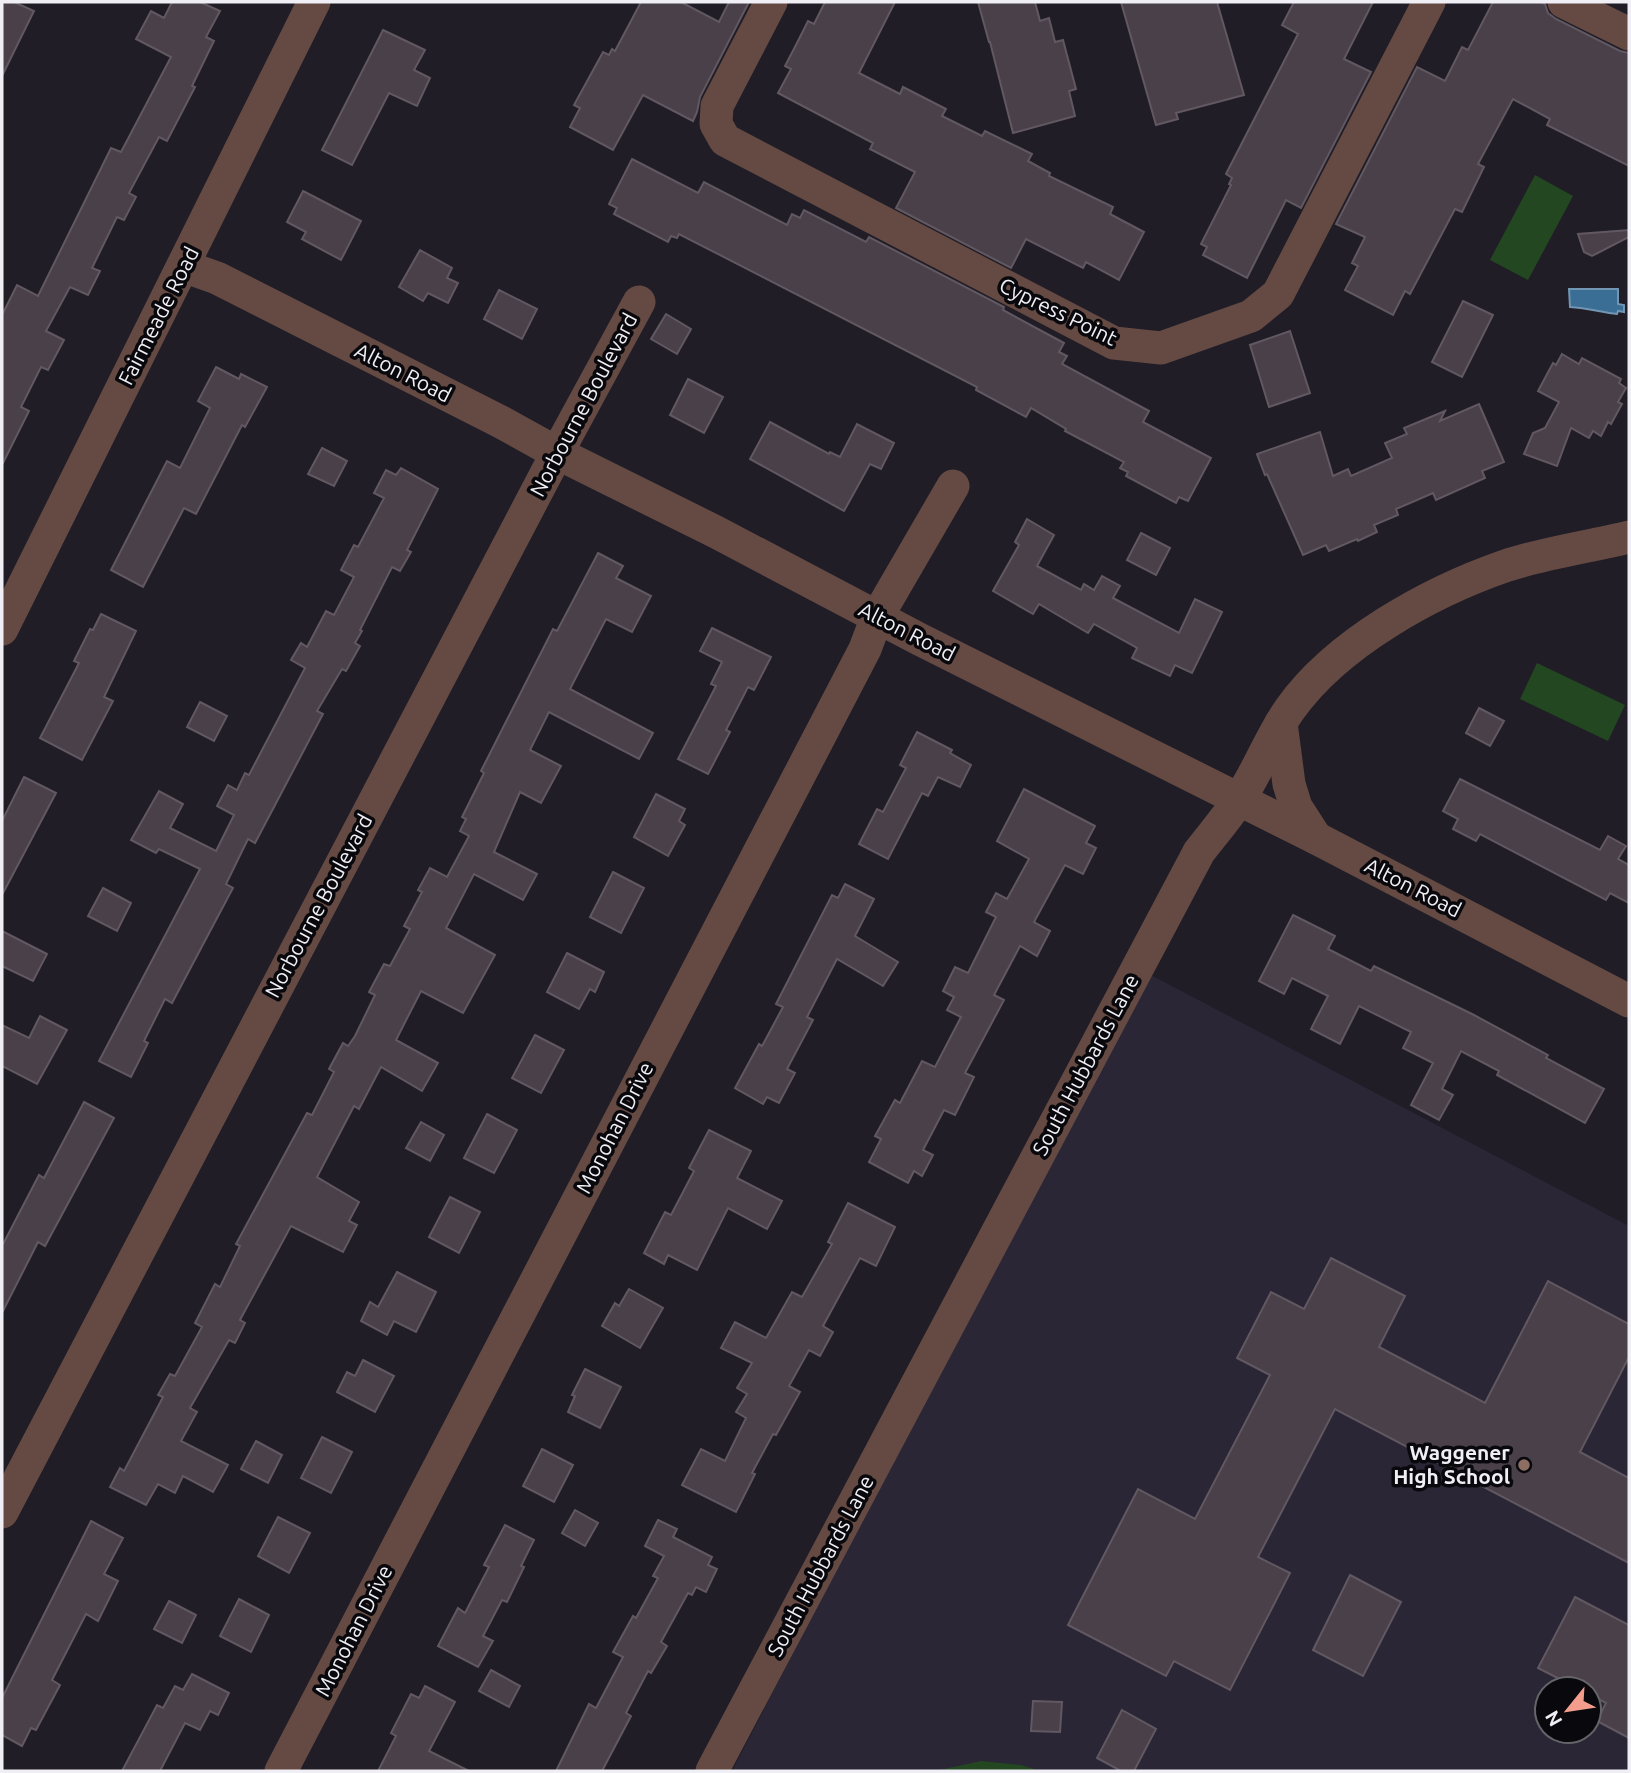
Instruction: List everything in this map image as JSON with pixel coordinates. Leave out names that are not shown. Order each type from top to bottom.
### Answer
[{"type":"street","name":"Fairmeade Road","points":[[2,629],[314,2]]},
{"type":"street","name":"Cypress Point","points":[[772,2],[717,106],[716,124],[726,140],[1114,343],[1161,348],[1251,316],[1278,294],[1429,2]]},
{"type":"street","points":[[1564,2],[1629,34]]},
{"type":"street","name":"Alton Road","points":[[183,266],[217,278],[501,422],[556,453],[716,531],[877,617],[1316,838],[1629,1001]]},
{"type":"street","name":"Norbourne Boulevard","points":[[2,1512],[556,453],[639,302]]},
{"type":"street","name":"Monohan Drive","points":[[281,1771],[858,661],[877,617],[953,486]]},
{"type":"street","name":"South Hubbards Lane","points":[[712,1771],[1199,852],[1239,800],[1281,723],[1309,686],[1343,655],[1381,628],[1450,587],[1507,565],[1629,537]]},
{"type":"street","points":[[1281,723],[1289,783],[1296,807],[1316,838]]},
{"type":"shaded area","points":[[1147,973],[1629,1226],[1629,1771],[732,1771]]},
{"type":"green space","points":[[1535,175],[1573,196],[1528,280],[1490,260]]},
{"type":"green space","points":[[1537,663],[1625,705],[1608,741],[1520,699]]},
{"type":"green space","points":[[981,1761],[1021,1765],[1040,1771],[935,1771]]},
{"type":"water","points":[[1569,289],[1618,289],[1618,304],[1624,305],[1624,312],[1618,311],[1617,314],[1570,307]]},
{"type":"building","points":[[2,2],[14,2],[34,11],[2,76]]},
{"type":"building","points":[[172,2],[200,2],[220,11],[206,37],[214,41],[192,86],[195,87],[167,141],[159,137],[129,193],[136,197],[124,220],[117,217],[92,268],[100,271],[88,295],[70,287],[46,331],[64,340],[48,370],[41,367],[21,407],[29,411],[2,465],[2,315],[17,285],[38,296],[111,148],[121,152],[171,57],[136,39],[151,11],[164,18]]},
{"type":"building","points":[[641,2],[681,2],[719,22],[729,2],[749,2],[700,97],[693,121],[643,95],[613,150],[570,127],[580,108],[574,105],[603,52],[609,55],[612,49],[615,51]]},
{"type":"building","points":[[825,2],[895,2],[859,73],[900,94],[903,87],[946,109],[942,116],[982,136],[985,131],[1032,154],[1028,161],[1050,173],[1049,176],[1113,207],[1110,214],[1144,232],[1119,280],[1086,262],[1083,268],[1026,239],[1011,268],[896,208],[915,172],[870,149],[873,143],[778,93],[791,69],[785,66],[808,21],[814,24]]},
{"type":"building","points":[[978,2],[1035,2],[1040,21],[1049,18],[1055,42],[1063,40],[1076,89],[1069,91],[1075,116],[1013,133]]},
{"type":"building","points":[[1121,2],[1217,2],[1244,95],[1176,113],[1178,119],[1156,125]]},
{"type":"building","points":[[1294,2],[1373,2],[1344,59],[1371,72],[1301,208],[1286,200],[1247,278],[1203,255],[1207,247],[1201,244],[1231,185],[1229,184],[1232,178],[1226,174],[1298,34],[1282,25]]},
{"type":"building","points":[[1493,2],[1540,2],[1545,4],[1548,13],[1556,19],[1629,53],[1629,166],[1547,125],[1550,119],[1513,99],[1478,164],[1484,167],[1462,212],[1455,209],[1410,294],[1405,291],[1393,315],[1345,290],[1358,266],[1352,263],[1365,237],[1336,224],[1417,67],[1445,81],[1462,47],[1468,50]]},
{"type":"building","points":[[383,30],[425,50],[414,70],[430,78],[417,106],[389,93],[352,165],[322,150]]},
{"type":"building","points":[[632,159],[698,193],[704,182],[787,225],[792,214],[800,218],[804,210],[866,242],[869,237],[1004,307],[1003,310],[1064,343],[1059,352],[1067,356],[1062,364],[1149,411],[1143,422],[1211,458],[1188,501],[1179,497],[1176,503],[1126,476],[1128,472],[1120,468],[1124,462],[1065,431],[1066,429],[1031,408],[1026,417],[976,390],[977,387],[679,234],[677,238],[671,236],[668,242],[614,214],[617,208],[609,204]]},
{"type":"building","points":[[303,191],[361,221],[341,260],[302,239],[306,232],[287,222]]},
{"type":"building","points":[[1629,230],[1629,237],[1592,256],[1584,252],[1578,234]]},
{"type":"building","points":[[420,250],[452,268],[447,278],[458,283],[448,303],[428,293],[423,301],[399,287]]},
{"type":"building","points":[[499,290],[537,309],[522,339],[484,319]]},
{"type":"building","points":[[1463,301],[1493,315],[1462,377],[1432,362]]},
{"type":"building","points":[[666,314],[691,329],[677,354],[651,339]]},
{"type":"building","points":[[1290,331],[1310,393],[1269,407],[1250,345]]},
{"type":"building","points":[[1562,354],[1579,364],[1582,358],[1621,379],[1619,383],[1626,388],[1618,402],[1622,404],[1601,436],[1593,431],[1589,438],[1571,428],[1557,466],[1524,454],[1533,433],[1545,428],[1559,402],[1538,391],[1553,363],[1556,365]]},
{"type":"building","points":[[216,367],[239,379],[241,374],[267,387],[245,427],[242,425],[196,514],[184,508],[143,587],[111,570],[167,461],[180,468],[210,408],[198,401]]},
{"type":"building","points":[[688,379],[723,397],[704,433],[670,415]]},
{"type":"building","points":[[1479,404],[1504,462],[1482,471],[1485,478],[1436,500],[1433,493],[1396,509],[1398,515],[1374,525],[1377,532],[1358,541],[1357,539],[1329,551],[1326,545],[1303,555],[1257,454],[1320,432],[1333,476],[1348,469],[1351,476],[1392,458],[1385,443],[1407,434],[1404,428],[1445,411],[1440,421]]},
{"type":"building","points":[[770,422],[829,454],[830,452],[840,457],[857,424],[894,443],[881,469],[870,464],[844,511],[750,459]]},
{"type":"building","points":[[322,448],[347,461],[334,486],[308,474]]},
{"type":"building","points":[[401,468],[438,489],[407,550],[411,552],[400,571],[392,567],[360,630],[362,631],[355,643],[360,646],[346,671],[342,669],[317,711],[323,714],[255,843],[248,839],[226,884],[233,888],[172,1003],[165,999],[144,1041],[148,1043],[131,1077],[99,1061],[200,869],[159,849],[156,853],[131,840],[159,791],[183,804],[170,828],[216,851],[234,815],[217,806],[228,785],[237,790],[245,773],[249,775],[305,668],[291,660],[301,643],[307,647],[326,611],[334,615],[354,577],[341,570],[354,545],[358,547],[384,498],[374,493],[386,470],[396,475]]},
{"type":"building","points":[[1027,519],[1054,535],[1037,566],[1081,590],[1084,584],[1094,590],[1102,576],[1120,586],[1113,598],[1179,633],[1195,599],[1222,612],[1192,673],[1175,665],[1170,676],[1132,658],[1137,648],[1094,624],[1088,633],[1039,604],[1033,614],[993,591],[1019,545],[1015,542]]},
{"type":"building","points":[[1141,533],[1170,548],[1156,575],[1127,560]]},
{"type":"building","points":[[598,553],[623,566],[616,578],[651,596],[632,632],[606,619],[570,689],[653,733],[639,759],[549,712],[530,750],[561,766],[541,803],[520,792],[494,852],[537,874],[523,900],[474,874],[446,928],[495,955],[463,1013],[421,991],[396,1040],[438,1063],[422,1091],[381,1067],[359,1109],[354,1106],[317,1177],[359,1202],[349,1221],[357,1225],[343,1252],[291,1226],[240,1320],[245,1323],[235,1343],[229,1340],[190,1408],[197,1412],[181,1441],[228,1465],[213,1492],[183,1476],[175,1493],[158,1484],[146,1505],[110,1487],[120,1468],[124,1471],[163,1397],[158,1395],[170,1374],[175,1376],[202,1327],[195,1323],[215,1284],[220,1287],[240,1246],[236,1244],[307,1113],[312,1115],[334,1072],[329,1069],[343,1043],[348,1046],[355,1036],[375,995],[369,992],[384,964],[390,966],[410,929],[404,926],[422,892],[418,890],[430,868],[447,877],[469,836],[460,831],[466,819],[462,817],[484,773],[481,771],[553,629],[557,631]]},
{"type":"building","points":[[101,614],[136,631],[104,697],[113,701],[82,760],[40,738],[79,663],[74,661]]},
{"type":"building","points":[[712,628],[771,657],[754,690],[748,687],[726,730],[730,732],[708,774],[678,759],[716,686],[711,684],[722,662],[700,651]]},
{"type":"building","points":[[200,702],[227,716],[214,741],[187,727]]},
{"type":"building","points":[[1479,708],[1504,721],[1490,746],[1466,733]]},
{"type":"building","points":[[917,732],[952,750],[950,753],[971,765],[960,787],[938,777],[928,796],[922,793],[888,859],[859,844],[877,809],[883,812],[906,768],[900,765]]},
{"type":"building","points":[[24,777],[56,793],[2,895],[2,821]]},
{"type":"building","points":[[1460,779],[1600,850],[1608,836],[1626,846],[1618,859],[1629,865],[1629,903],[1610,893],[1606,900],[1480,834],[1476,841],[1453,829],[1458,819],[1443,811]]},
{"type":"building","points":[[1024,789],[1095,826],[1086,843],[1096,848],[1083,874],[1065,865],[1034,922],[1050,931],[1037,956],[1020,946],[994,995],[1004,1000],[965,1073],[974,1077],[955,1115],[944,1110],[923,1150],[933,1155],[922,1176],[914,1171],[908,1183],[869,1162],[881,1139],[875,1136],[895,1100],[900,1103],[922,1061],[935,1067],[961,1017],[947,1010],[954,997],[943,991],[955,967],[968,973],[996,917],[986,912],[996,893],[1007,899],[1029,859],[997,841]]},
{"type":"building","points":[[656,794],[685,809],[679,821],[685,825],[668,856],[634,837]]},
{"type":"building","points":[[613,872],[644,888],[621,933],[590,917]]},
{"type":"building","points":[[845,884],[874,899],[855,936],[898,962],[883,986],[837,959],[807,1017],[813,1020],[787,1069],[795,1073],[779,1103],[767,1097],[763,1104],[735,1088],[783,1007],[776,1004],[832,895],[838,898]]},
{"type":"building","points":[[103,888],[131,903],[117,931],[88,916]]},
{"type":"building","points":[[1293,915],[1335,936],[1328,949],[1371,971],[1374,966],[1474,1015],[1604,1089],[1585,1123],[1497,1075],[1499,1071],[1461,1051],[1442,1089],[1453,1095],[1439,1120],[1411,1105],[1433,1063],[1403,1048],[1411,1032],[1359,1006],[1340,1044],[1311,1029],[1328,996],[1292,978],[1284,994],[1259,981]]},
{"type":"building","points":[[2,931],[47,954],[33,981],[2,966]]},
{"type":"building","points":[[567,953],[604,972],[595,992],[590,989],[579,1009],[547,992]]},
{"type":"building","points":[[40,1016],[67,1030],[37,1084],[2,1066],[2,1025],[29,1038]]},
{"type":"building","points":[[535,1035],[564,1050],[541,1093],[512,1078]]},
{"type":"building","points":[[84,1102],[114,1118],[45,1246],[38,1242],[2,1313],[2,1246],[39,1175],[44,1178]]},
{"type":"building","points":[[487,1114],[517,1130],[494,1173],[464,1158]]},
{"type":"building","points":[[421,1122],[444,1135],[430,1161],[406,1148]]},
{"type":"building","points":[[709,1130],[751,1151],[737,1178],[782,1201],[767,1229],[728,1208],[697,1270],[668,1255],[664,1264],[644,1253],[665,1212],[671,1215],[694,1171],[689,1168]]},
{"type":"building","points":[[450,1197],[480,1212],[459,1253],[429,1237]]},
{"type":"building","points":[[848,1203],[895,1227],[876,1266],[860,1258],[823,1326],[833,1332],[820,1356],[809,1350],[789,1386],[800,1392],[752,1473],[755,1474],[736,1512],[682,1485],[701,1449],[725,1461],[746,1418],[736,1412],[747,1394],[737,1388],[752,1363],[721,1348],[735,1322],[766,1338],[792,1292],[802,1297],[832,1244],[828,1242]]},
{"type":"building","name":"Waggener High School","points":[[1331,1258],[1405,1296],[1379,1347],[1485,1403],[1548,1281],[1629,1324],[1629,1357],[1580,1452],[1629,1478],[1629,1563],[1335,1409],[1258,1557],[1290,1573],[1230,1690],[1174,1661],[1166,1676],[1068,1625],[1138,1489],[1195,1519],[1270,1375],[1237,1358],[1271,1292],[1304,1309]]},
{"type":"building","points":[[397,1272],[436,1292],[416,1332],[394,1321],[387,1335],[361,1321],[370,1302],[378,1307]]},
{"type":"building","points":[[629,1289],[663,1308],[640,1348],[602,1326],[615,1303],[619,1306]]},
{"type":"building","points":[[363,1360],[394,1376],[375,1412],[337,1392],[347,1372],[355,1376]]},
{"type":"building","points":[[585,1369],[621,1387],[600,1428],[568,1412],[575,1396],[572,1395]]},
{"type":"building","points":[[322,1437],[352,1452],[331,1493],[301,1478]]},
{"type":"building","points":[[256,1441],[282,1455],[268,1483],[241,1469]]},
{"type":"building","points":[[542,1449],[573,1465],[554,1502],[523,1486]]},
{"type":"building","points":[[575,1510],[598,1523],[585,1546],[562,1533]]},
{"type":"building","points":[[278,1517],[310,1533],[289,1573],[258,1556]]},
{"type":"building","points":[[658,1520],[677,1529],[673,1537],[712,1557],[708,1565],[717,1569],[706,1592],[696,1587],[692,1595],[688,1593],[661,1642],[667,1646],[651,1673],[648,1671],[626,1713],[631,1716],[602,1771],[556,1771],[589,1704],[596,1708],[623,1657],[613,1652],[658,1578],[653,1576],[664,1556],[645,1546]]},
{"type":"building","points":[[91,1521],[123,1538],[104,1574],[118,1581],[98,1621],[86,1614],[52,1680],[60,1685],[36,1730],[31,1728],[22,1746],[2,1735],[2,1698]]},
{"type":"building","points":[[505,1525],[534,1540],[507,1602],[502,1600],[483,1636],[493,1641],[478,1667],[438,1646],[458,1608],[465,1613],[489,1567],[484,1565]]},
{"type":"building","points":[[1350,1575],[1401,1602],[1363,1676],[1313,1650]]},
{"type":"building","points":[[1575,1597],[1629,1625],[1629,1738],[1603,1724],[1603,1709],[1606,1703],[1603,1701],[1603,1675],[1552,1675],[1538,1668]]},
{"type":"building","points":[[239,1599],[269,1615],[251,1652],[220,1636]]},
{"type":"building","points":[[169,1601],[196,1615],[182,1643],[154,1629]]},
{"type":"building","points":[[491,1670],[520,1686],[509,1707],[479,1691]]},
{"type":"building","points":[[192,1674],[229,1693],[218,1715],[210,1711],[200,1730],[185,1723],[160,1771],[122,1771],[157,1705],[163,1708],[175,1686],[183,1690]]},
{"type":"building","points":[[425,1686],[455,1702],[429,1751],[469,1771],[378,1771],[396,1736],[391,1733],[411,1694],[419,1698]]},
{"type":"building","points":[[1033,1701],[1062,1702],[1060,1732],[1031,1731]]},
{"type":"building","points":[[1122,1710],[1156,1729],[1134,1771],[1121,1771],[1097,1758]]},
{"type":"place","name":"Waggener High School","points":[[1524,1465]]}]
